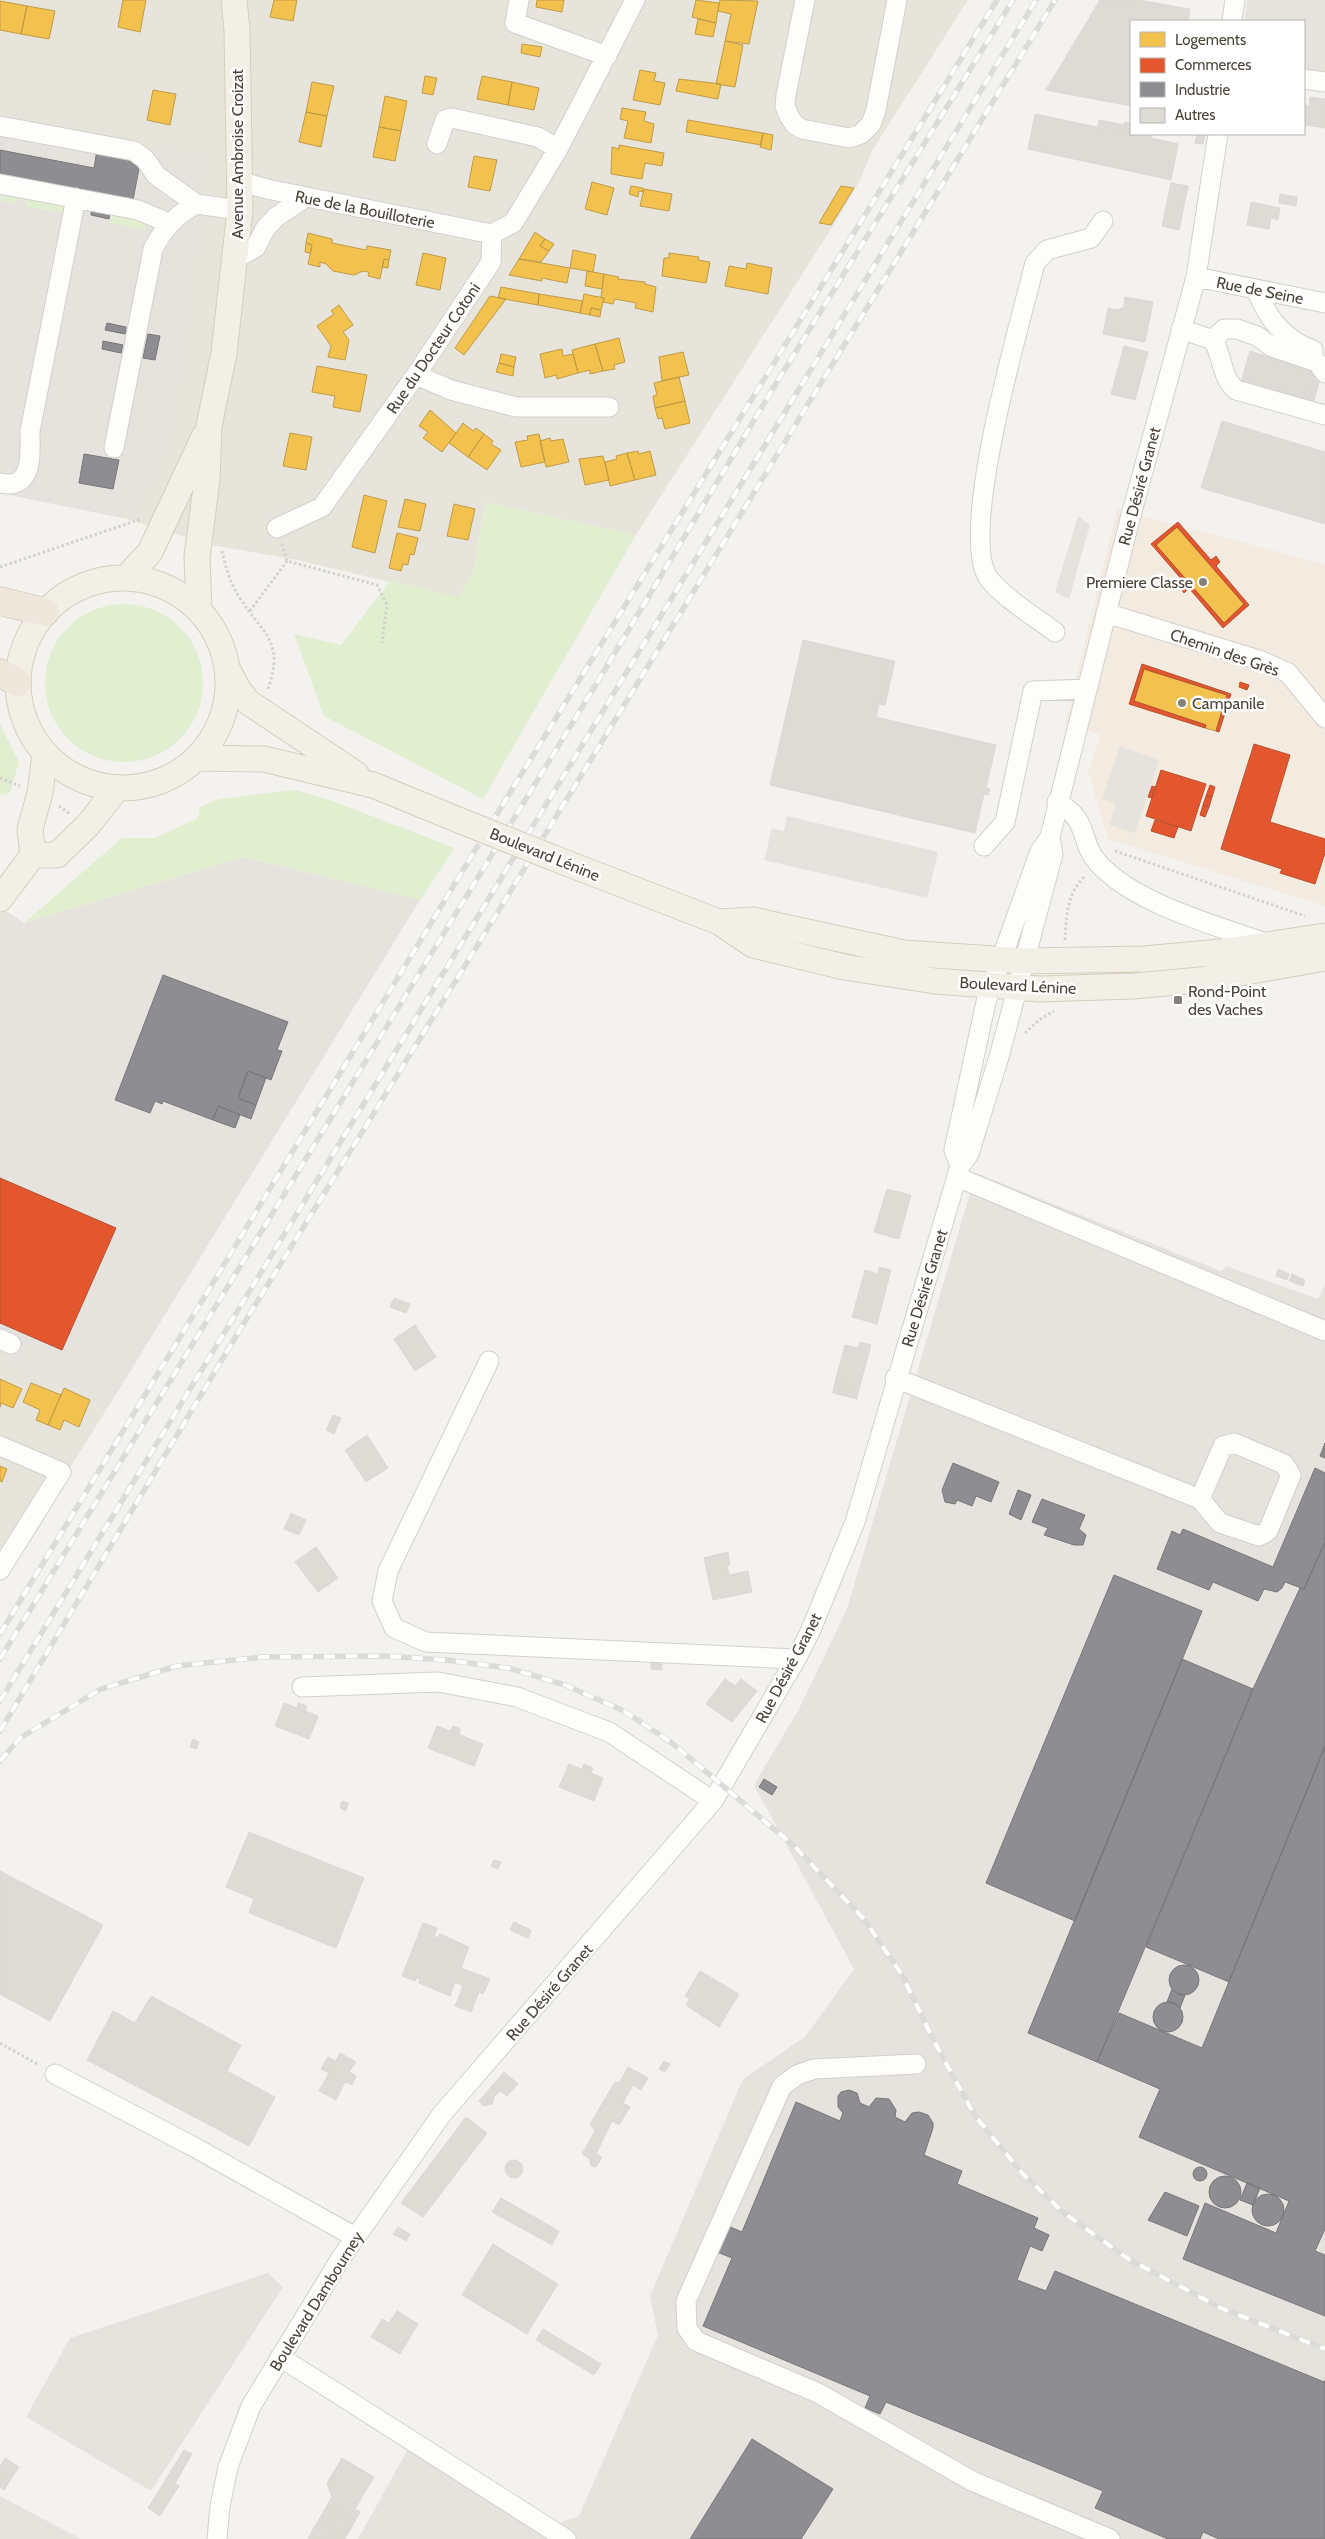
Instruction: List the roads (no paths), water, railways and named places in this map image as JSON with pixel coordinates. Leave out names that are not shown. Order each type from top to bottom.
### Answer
[{"type":"highway","points":[[0,601],[44,612]]},
{"type":"main road","name":"Avenue Ambroise Croizat","points":[[199,610],[197,557],[207,480],[209,426],[224,353],[240,210],[237,30],[234,0]]},
{"type":"main road","name":"Avenue Ambroise Croizat","points":[[126,578],[150,552],[209,426]]},
{"type":"main road","points":[[126,578],[164,586],[183,596],[199,610],[212,626],[220,643],[228,670],[228,696],[224,714],[214,736],[198,758],[181,771],[162,781],[140,787],[118,788],[96,785],[75,777],[45,754],[32,738],[8,678],[19,662],[25,643],[44,612],[62,597],[82,586],[104,579],[126,578]]},
{"type":"main road","name":"Boulevard Lénine","points":[[228,670],[238,689],[248,702],[313,748],[373,785]]},
{"type":"main road","points":[[0,899],[33,855],[30,829],[40,793],[45,754]]},
{"type":"main road","name":"Boulevard Lénine","points":[[198,758],[264,759],[373,785],[719,922],[753,945],[844,967],[936,981],[1072,989],[1200,980],[1325,958]]},
{"type":"main road","points":[[33,855],[57,855],[88,825],[118,788]]},
{"type":"main road","name":"Boulevard Lénine","points":[[719,922],[753,920],[904,953],[1012,961],[1144,959],[1272,945],[1318,927]]},
{"type":"street","points":[[519,0],[515,23],[607,56]]},
{"type":"street","points":[[492,234],[514,223],[558,149],[635,0]]},
{"type":"street","points":[[805,0],[785,106],[795,125],[802,129],[849,138],[861,134],[871,124],[874,117],[897,0]]},
{"type":"street","points":[[1232,20],[1235,0]]},
{"type":"street","points":[[1305,78],[1325,82]]},
{"type":"street","points":[[437,144],[445,120],[452,118],[538,136],[558,149]]},
{"type":"street","points":[[0,126],[134,151],[145,159],[156,175],[196,204],[240,210]]},
{"type":"street","name":"Rue Désiré Granet","points":[[959,1171],[954,1150],[976,1042],[992,985],[1012,961],[1054,854],[1050,837],[1057,802],[1196,277],[1218,135]]},
{"type":"street","name":"Rue de la Bouilloterie","points":[[239,181],[306,197],[492,234]]},
{"type":"street","points":[[0,184],[138,210],[169,223]]},
{"type":"street","points":[[235,259],[256,247],[265,229],[276,217],[306,197]]},
{"type":"street","points":[[0,483],[10,485],[21,482],[26,475],[30,453],[30,431],[76,198]]},
{"type":"street","points":[[114,448],[145,278],[153,250],[162,231],[169,223],[177,215],[196,204]]},
{"type":"street","points":[[1055,632],[989,579],[981,560],[980,528],[989,453],[1035,263],[1047,250],[1091,238],[1103,221]]},
{"type":"street","name":"Rue du Docteur Cotoni","points":[[277,528],[322,507],[416,375],[491,262],[492,234]]},
{"type":"street","name":"Rue de Seine","points":[[1196,277],[1325,303]]},
{"type":"street","points":[[1256,289],[1265,310],[1280,330],[1293,340],[1320,353],[1325,359]]},
{"type":"street","points":[[1181,329],[1213,340],[1219,351],[1226,381],[1236,390],[1325,415]]},
{"type":"street","points":[[1213,340],[1224,329],[1237,329],[1257,336],[1272,347],[1317,362],[1325,373]]},
{"type":"street","points":[[416,375],[451,390],[516,407],[609,407]]},
{"type":"street","name":"Chemin des Grès","points":[[1106,613],[1262,662],[1288,673],[1325,718]]},
{"type":"street","points":[[984,846],[1005,822],[1034,691],[1087,690]]},
{"type":"street","points":[[1057,802],[1072,810],[1098,862],[1136,892],[1184,914],[1272,945]]},
{"type":"street","name":"Rue Désiré Granet","points":[[465,2087],[713,1801],[810,1632],[855,1522],[896,1378],[959,1171],[969,1154],[999,1057],[1017,987],[1012,961]]},
{"type":"street","points":[[959,1171],[1325,1331]]},
{"type":"street","points":[[489,1361],[388,1571],[382,1600],[394,1628],[426,1642],[796,1659]]},
{"type":"street","points":[[896,1378],[1200,1499],[1220,1522],[1259,1536],[1268,1530],[1291,1475],[1284,1464],[1234,1443],[1223,1446],[1200,1499]]},
{"type":"street","points":[[0,1446],[61,1472],[0,1570]]},
{"type":"street","points":[[302,1687],[438,1682],[517,1697],[609,1732],[713,1801]]},
{"type":"street","points":[[916,2064],[814,2069],[797,2076],[782,2086],[686,2300],[686,2328],[696,2341],[818,2394],[972,2481],[1110,2539]]},
{"type":"street","points":[[55,2074],[194,2147],[355,2237]]},
{"type":"street","name":"Boulevard Dambourney","points":[[217,2539],[226,2477],[239,2433],[251,2406],[355,2237],[442,2114],[465,2087]]},
{"type":"street","points":[[280,2357],[566,2539]]},
{"type":"railway","points":[[0,1634],[508,796],[997,0]]},
{"type":"railway","points":[[0,1659],[595,686],[777,382],[1013,0]]},
{"type":"railway","points":[[0,1701],[1036,0]]},
{"type":"railway","points":[[0,1731],[241,1328],[466,964],[1055,0]]},
{"type":"railway","points":[[0,1761],[20,1738],[101,1689],[177,1666],[263,1657],[385,1656],[446,1660],[508,1668],[565,1685],[624,1711],[672,1743],[793,1845],[864,1919],[902,1975],[934,2041],[975,2116],[1023,2174],[1064,2213],[1130,2260],[1221,2308],[1325,2349]]},
{"type":"place","name":"Premiere Classe","points":[[1203,582]]},
{"type":"place","name":"Campanile","points":[[1182,703]]},
{"type":"place","name":"Rond-Point des Vaches","points":[[1178,1000]]}]
